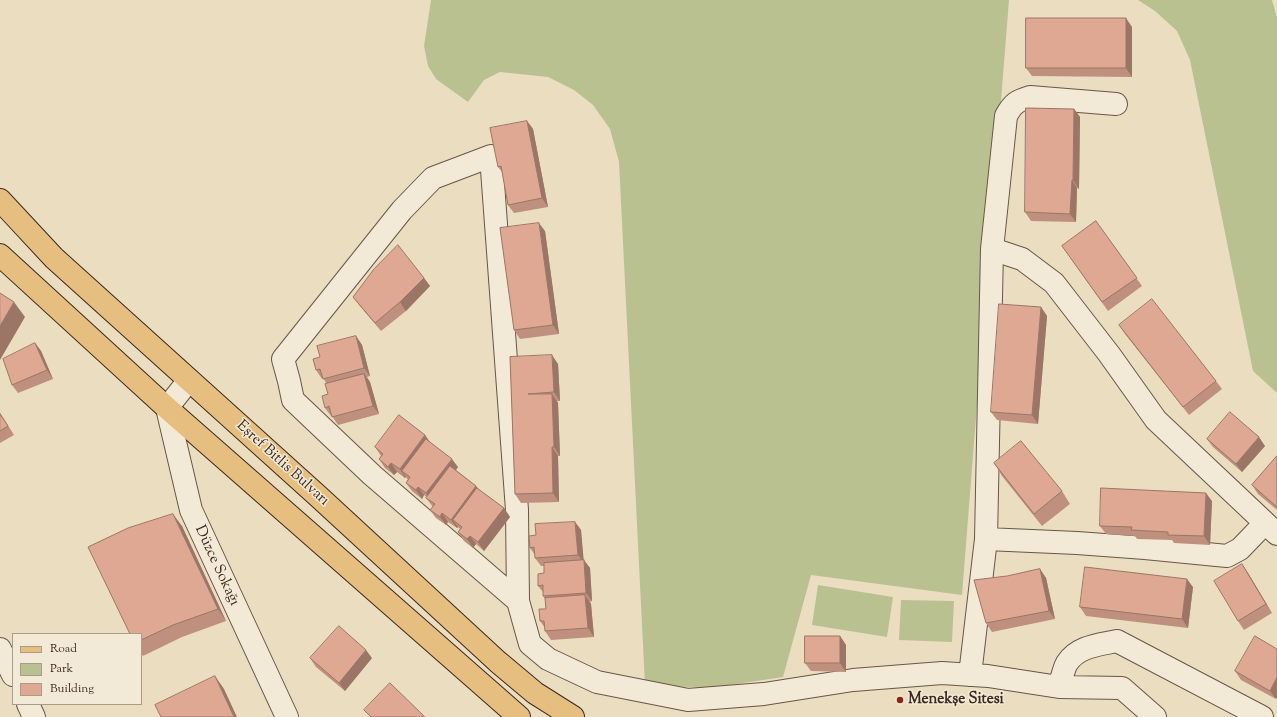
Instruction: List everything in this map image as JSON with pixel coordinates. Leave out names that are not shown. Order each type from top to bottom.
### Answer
[{"type":"main road","name":"Eşref Bitlis Bulvarı","points":[[0,200],[54,258],[319,497],[498,662],[535,693],[573,717]]},
{"type":"main road","points":[[0,255],[166,408],[519,717]]},
{"type":"street","points":[[970,675],[986,539],[992,250],[1006,116],[1012,105],[1030,97],[1116,104]]},
{"type":"street","points":[[518,601],[372,474],[293,400],[290,381],[283,359],[402,210],[433,178],[491,156],[517,510],[518,601],[530,644],[548,659],[597,682],[688,700],[764,694],[853,680],[942,673],[988,676],[1059,687],[1122,688],[1155,717]]},
{"type":"street","points":[[986,539],[1077,543],[1227,556],[1271,528],[1156,420],[1109,354],[1054,283],[1022,259],[992,250]]},
{"type":"street","points":[[166,408],[189,380]]},
{"type":"street","name":"Düzce Sokağı","points":[[166,408],[191,510],[287,717]]},
{"type":"street","points":[[1059,687],[1067,664],[1075,653],[1092,646],[1117,641],[1262,717]]},
{"type":"street","points":[[0,649],[12,673]]},
{"type":"street","points":[[28,705],[34,717]]},
{"type":"green space","points":[[431,0],[1009,0],[962,595],[811,575],[783,677],[710,688],[645,685],[619,162],[610,129],[593,105],[574,90],[548,77],[500,72],[484,80],[468,102],[436,79],[428,66],[424,46]]},
{"type":"green space","points":[[1138,0],[1272,0],[1277,18],[1277,393],[1253,371],[1190,60],[1177,31],[1155,11]]},
{"type":"green space","points":[[818,585],[893,597],[887,637],[812,625]]},
{"type":"green space","points":[[901,600],[954,601],[952,642],[899,640]]},
{"type":"building","points":[[1026,18],[1126,18],[1126,68],[1026,68]]},
{"type":"building","points":[[1026,108],[1074,109],[1073,180],[1070,214],[1025,212]]},
{"type":"building","points":[[527,121],[542,198],[508,205],[501,166],[498,167],[490,128]]},
{"type":"building","points":[[1096,221],[1137,278],[1102,302],[1062,246]]},
{"type":"building","points":[[539,223],[553,325],[514,330],[500,228]]},
{"type":"building","points":[[398,245],[424,278],[400,302],[375,323],[353,297],[374,269]]},
{"type":"building","points":[[0,293],[14,302],[0,326]]},
{"type":"building","points":[[1152,299],[1216,381],[1183,407],[1119,325]]},
{"type":"building","points":[[999,304],[1041,307],[1032,415],[991,412]]},
{"type":"building","points":[[356,336],[364,368],[323,379],[320,369],[316,370],[313,359],[320,357],[317,346]]},
{"type":"building","points":[[35,343],[47,370],[12,385],[3,359]]},
{"type":"building","points":[[552,355],[554,392],[528,394],[552,394],[554,447],[552,447],[553,493],[515,494],[510,357]]},
{"type":"building","points":[[364,374],[373,406],[332,417],[329,406],[325,408],[322,396],[328,394],[325,384]]},
{"type":"building","points":[[1230,412],[1259,437],[1236,464],[1207,439]]},
{"type":"building","points":[[0,414],[8,426],[0,431]]},
{"type":"building","points":[[399,415],[425,435],[400,469],[391,463],[388,467],[379,459],[383,454],[375,447]]},
{"type":"building","points":[[426,439],[452,459],[426,493],[418,487],[416,490],[406,483],[410,477],[402,471]]},
{"type":"building","points":[[1021,441],[1062,491],[1034,514],[994,463]]},
{"type":"building","points":[[1277,456],[1277,507],[1252,485]]},
{"type":"building","points":[[450,466],[476,486],[451,520],[442,513],[440,517],[430,510],[435,504],[426,498]]},
{"type":"building","points":[[477,488],[504,508],[478,542],[470,536],[467,539],[458,532],[462,527],[453,520]]},
{"type":"building","points":[[1101,488],[1206,493],[1204,536],[1168,535],[1168,532],[1131,530],[1132,527],[1100,526]]},
{"type":"building","points":[[173,514],[218,609],[173,625],[142,640],[142,633],[130,633],[88,547],[128,528]]},
{"type":"building","points":[[575,522],[578,555],[535,558],[534,547],[530,548],[529,536],[536,535],[535,524]]},
{"type":"building","points":[[584,560],[586,593],[543,596],[543,585],[538,586],[538,574],[544,573],[544,563]]},
{"type":"building","points":[[1242,564],[1266,604],[1238,621],[1214,581]]},
{"type":"building","points":[[1085,567],[1187,579],[1182,619],[1080,607]]},
{"type":"building","points":[[1040,569],[1049,611],[986,623],[974,580],[1007,576]]},
{"type":"building","points":[[585,595],[588,628],[545,631],[544,621],[540,621],[539,609],[546,609],[545,598]]},
{"type":"building","points":[[339,626],[366,650],[339,683],[310,658]]},
{"type":"building","points":[[805,636],[840,636],[840,663],[805,663]]},
{"type":"building","points":[[1255,636],[1277,649],[1277,677],[1270,691],[1235,671]]},
{"type":"building","points":[[215,676],[234,717],[161,717],[155,705]]},
{"type":"building","points":[[390,683],[425,717],[371,717],[364,710]]},
{"type":"place","name":"Menekşe Sitesi","points":[[900,700]]}]
